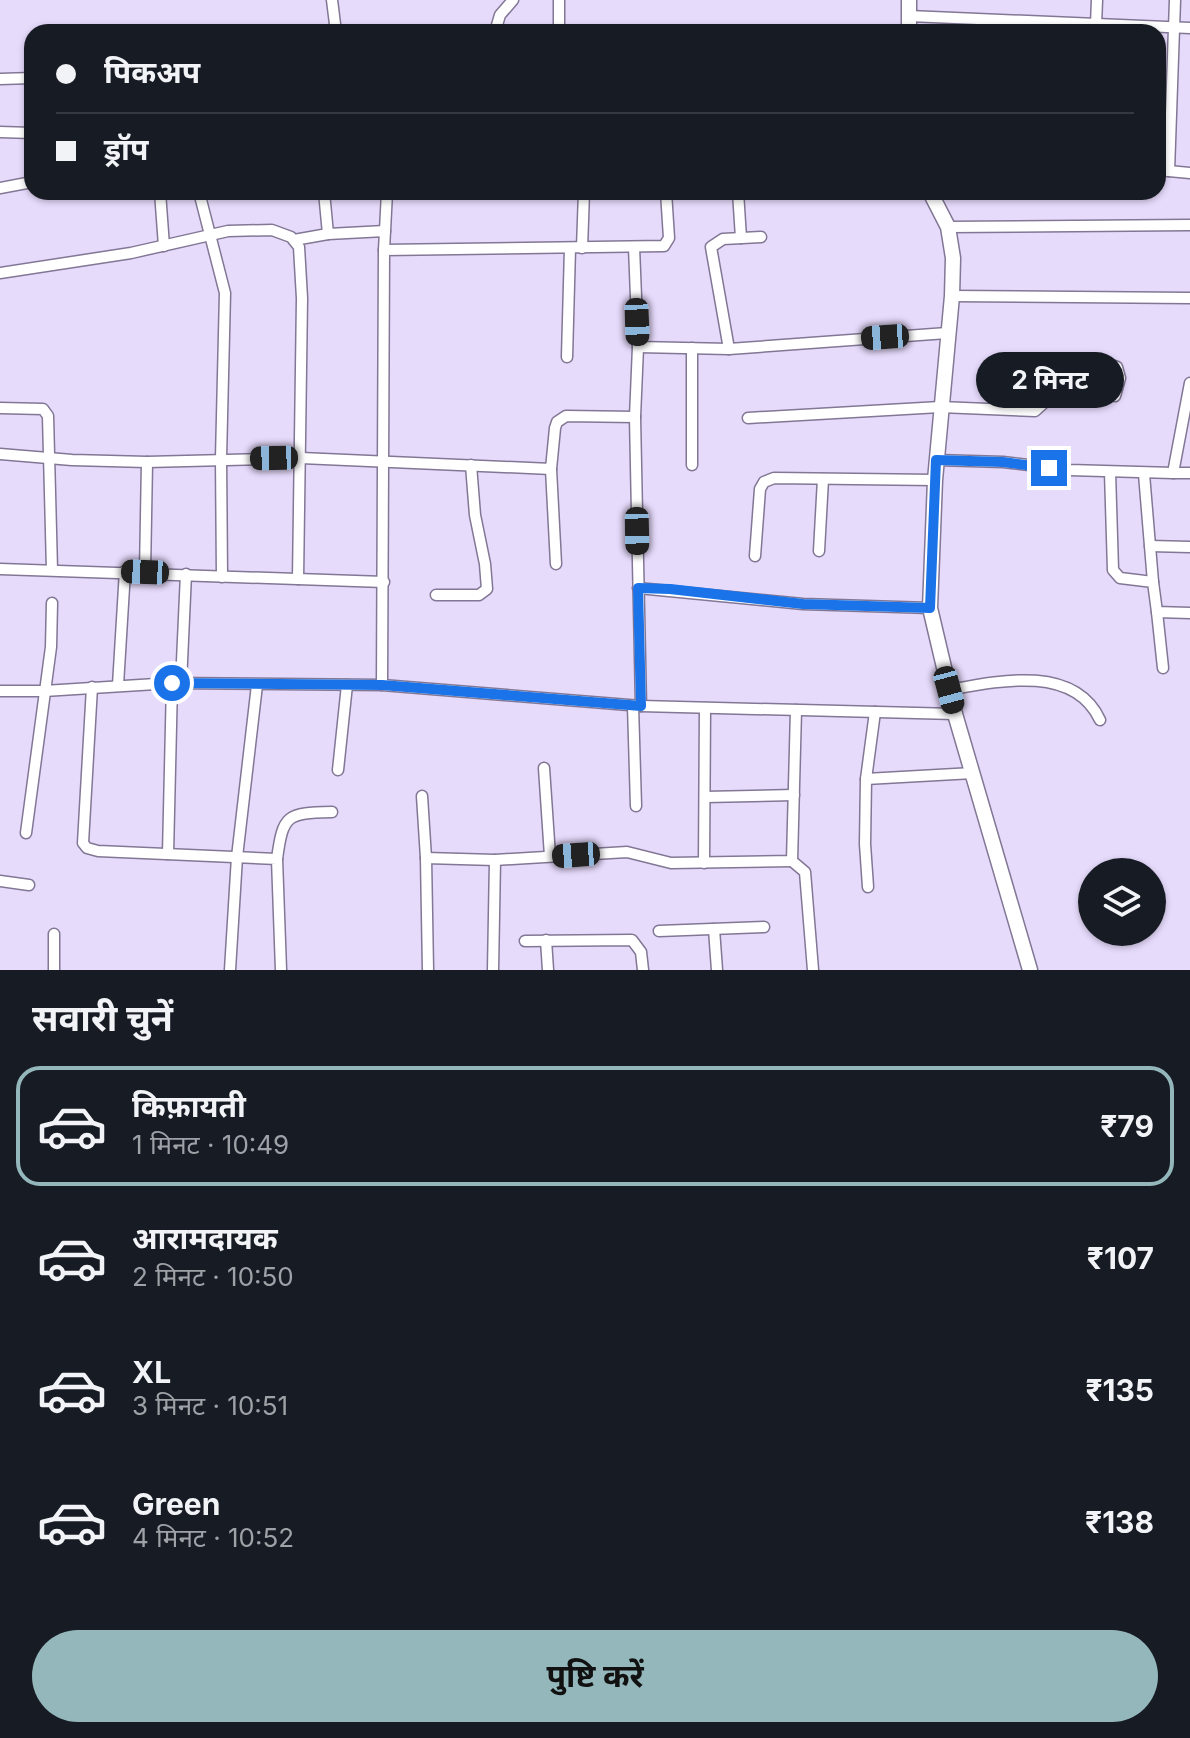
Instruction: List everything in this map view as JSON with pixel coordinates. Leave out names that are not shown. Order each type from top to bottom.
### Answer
[{"type":"street","points":[[332,0],[335,24]]},
{"type":"street","points":[[497,24],[500,15],[513,0]]},
{"type":"street","points":[[559,0],[559,24]]},
{"type":"street","points":[[909,0],[909,24]]},
{"type":"street","points":[[1092,24],[1097,0]]},
{"type":"street","points":[[1166,131],[1175,0]]},
{"type":"street","points":[[909,16],[983,24]]},
{"type":"street","points":[[1166,27],[1190,28]]},
{"type":"street","points":[[0,79],[24,78]]},
{"type":"street","points":[[0,132],[24,133]]},
{"type":"street","points":[[1166,170],[1190,173]]},
{"type":"street","points":[[0,188],[24,184]]},
{"type":"street","points":[[161,200],[164,246]]},
{"type":"street","points":[[201,200],[225,293],[222,577]]},
{"type":"street","points":[[325,200],[328,234]]},
{"type":"street","points":[[382,685],[387,200]]},
{"type":"street","points":[[567,357],[583,200]]},
{"type":"street","points":[[384,250],[667,245],[666,200]]},
{"type":"street","points":[[739,200],[741,238]]},
{"type":"street","points":[[934,200],[948,227],[953,258],[936,460],[930,608],[955,714],[1030,970]]},
{"type":"street","points":[[948,227],[1190,225]]},
{"type":"street","points":[[0,273],[247,229],[272,230],[294,240],[301,255],[302,284],[298,579]]},
{"type":"street","points":[[294,240],[328,234],[385,231]]},
{"type":"street","points":[[729,349],[711,247],[723,239],[761,237]]},
{"type":"street","points":[[634,247],[638,347],[635,417],[638,588],[636,806]]},
{"type":"street","points":[[952,296],[1190,298]]},
{"type":"street","points":[[638,347],[729,349],[947,333]]},
{"type":"street","points":[[692,348],[692,465]]},
{"type":"street","points":[[748,418],[940,407],[1035,411],[1045,402],[1048,369],[1064,361],[1104,362],[1117,367],[1120,378],[1115,396]]},
{"type":"street","points":[[1173,473],[1190,383]]},
{"type":"street","points":[[0,408],[35,407],[47,412],[52,570]]},
{"type":"street","points":[[556,564],[551,469],[557,422],[566,416],[635,417]]},
{"type":"street","points":[[0,454],[147,462],[301,458],[551,469]]},
{"type":"street","points":[[936,460],[1003,462],[1144,474],[1190,473]]},
{"type":"street","points":[[145,572],[147,462]]},
{"type":"street","points":[[436,595],[479,595],[487,589],[475,515],[471,465]]},
{"type":"street","points":[[1110,472],[1113,570],[1120,578],[1153,582]]},
{"type":"street","points":[[1144,474],[1163,668]]},
{"type":"street","points":[[755,556],[760,489],[764,482],[774,478],[935,480]]},
{"type":"street","points":[[819,551],[823,479]]},
{"type":"street","points":[[1150,546],[1190,547]]},
{"type":"street","points":[[0,569],[384,582]]},
{"type":"street","points":[[118,685],[125,571]]},
{"type":"street","points":[[168,854],[176,683],[186,574]]},
{"type":"street","points":[[638,588],[803,604],[930,608]]},
{"type":"street","points":[[26,833],[51,647],[52,603]]},
{"type":"street","points":[[1157,612],[1190,613]]},
{"type":"street","points":[[949,690],[989,682],[1060,685],[1075,690],[1087,700],[1100,720]]},
{"type":"street","points":[[0,691],[176,683],[382,685],[637,706],[955,714]]},
{"type":"street","points":[[230,970],[237,857],[257,685]]},
{"type":"street","points":[[338,770],[347,685]]},
{"type":"street","points":[[92,687],[83,843],[87,848],[277,859]]},
{"type":"street","points":[[704,863],[705,708]]},
{"type":"street","points":[[792,861],[796,710]]},
{"type":"street","points":[[868,887],[866,779],[875,712]]},
{"type":"street","points":[[544,768],[550,856]]},
{"type":"street","points":[[866,779],[973,773]]},
{"type":"street","points":[[705,797],[794,795]]},
{"type":"street","points":[[422,796],[428,970]]},
{"type":"street","points":[[281,970],[277,859],[281,829],[291,816],[299,813],[332,812]]},
{"type":"street","points":[[426,858],[495,860],[627,852],[671,863],[792,861],[805,872],[813,970]]},
{"type":"street","points":[[493,970],[495,860]]},
{"type":"street","points":[[0,881],[29,885]]},
{"type":"street","points":[[659,931],[764,927]]},
{"type":"street","points":[[714,929],[717,970]]},
{"type":"street","points":[[54,934],[54,970]]},
{"type":"street","points":[[546,940],[548,970]]},
{"type":"street","points":[[525,941],[632,940],[641,952],[643,970]]},
{"type":"route","points":[[172,683],[382,685],[641,706],[638,588],[803,604],[930,608],[936,460],[1003,462],[1049,468]]}]
